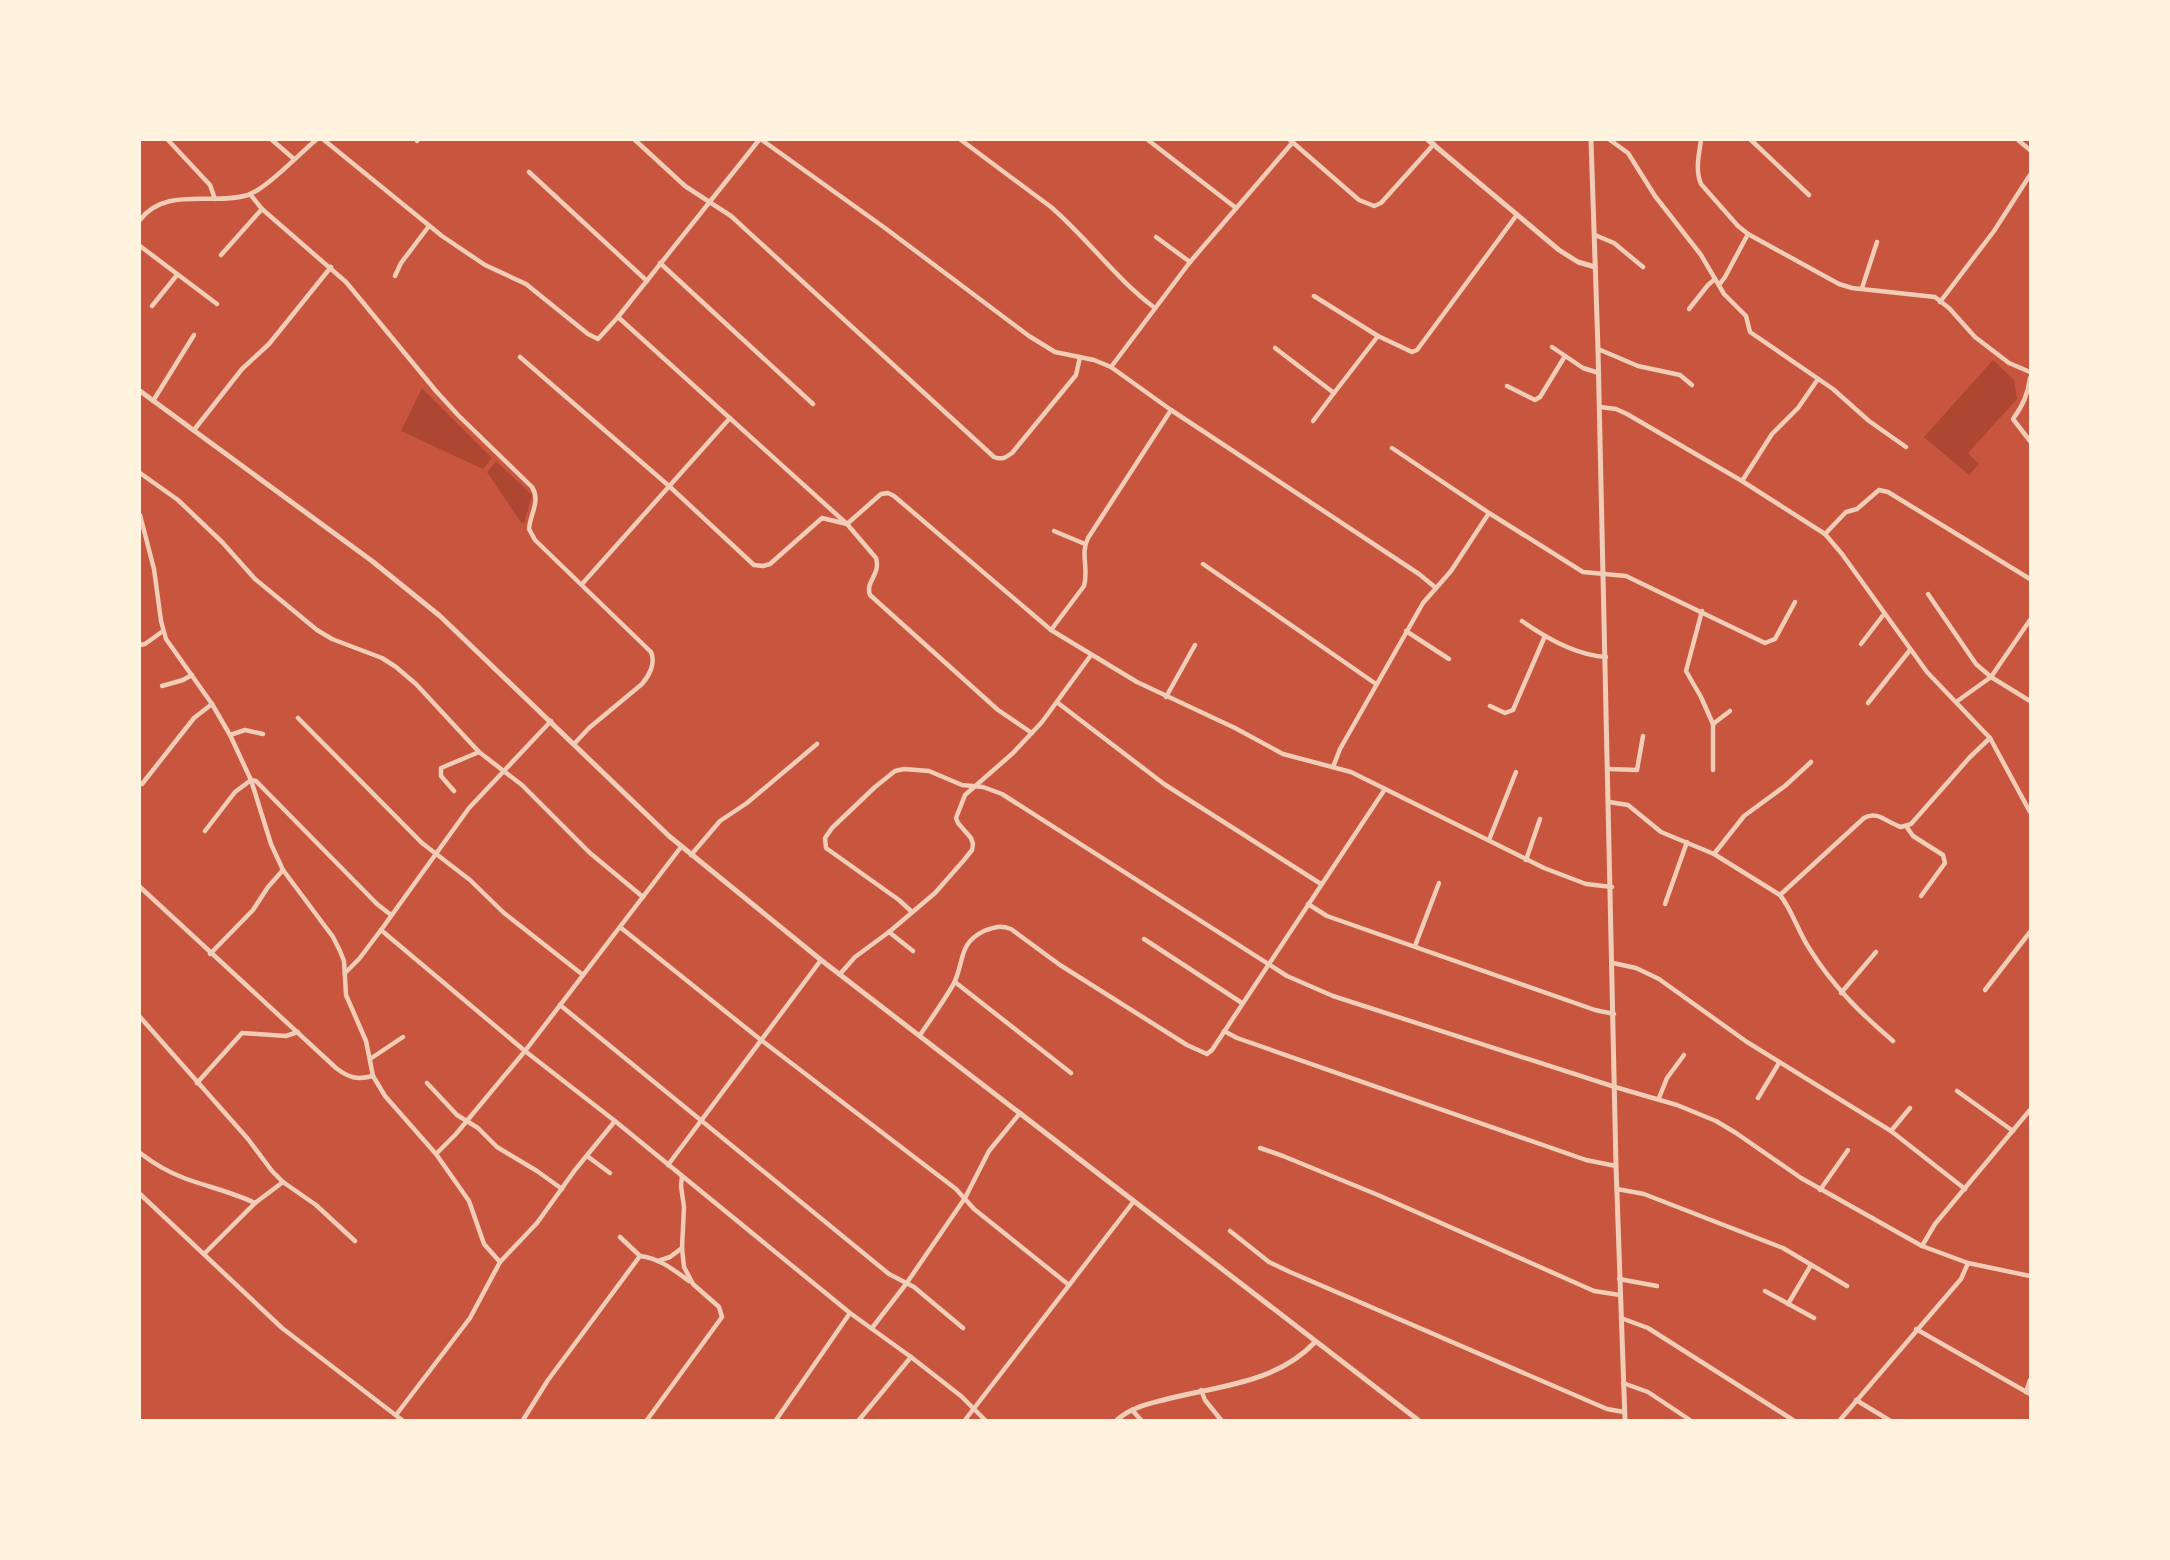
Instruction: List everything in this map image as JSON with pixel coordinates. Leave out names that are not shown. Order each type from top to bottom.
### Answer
[{"type":"street","points":[[168,140],[210,185],[214,199]]},
{"type":"street","points":[[272,140],[294,159]]},
{"type":"street","points":[[140,220],[142,213],[165,201],[232,199],[250,194],[316,140]]},
{"type":"street","points":[[324,140],[429,226],[485,265],[525,284],[598,339],[603,336],[760,140],[885,228],[1029,336],[1056,352],[1111,367],[1171,410],[1437,588]]},
{"type":"street","points":[[635,140],[685,186],[731,216],[994,457],[1005,458],[1012,453],[1076,375],[1080,357]]},
{"type":"street","points":[[961,140],[1051,207],[1121,280],[1155,308]]},
{"type":"street","points":[[1148,140],[1236,208]]},
{"type":"street","points":[[1428,140],[1516,216],[1570,258],[1595,267]]},
{"type":"street","points":[[1591,140],[1612,887],[1619,1279],[1625,1420]]},
{"type":"street","points":[[1610,140],[1629,153],[1655,196],[1701,255],[1725,294],[1746,316],[1750,332],[1841,395],[1869,421],[1906,447]]},
{"type":"street","points":[[1701,140],[1697,167],[1701,184],[1738,226],[1748,234],[1824,278],[1839,284],[1935,297],[1949,308],[1975,338],[2009,363],[2031,372]]},
{"type":"street","points":[[1751,140],[1809,195]]},
{"type":"street","points":[[2018,140],[2031,150]]},
{"type":"street","points":[[1111,367],[1190,262],[1291,141],[1359,201],[1374,206],[1381,203],[1434,144]]},
{"type":"street","points":[[529,172],[647,280]]},
{"type":"street","points":[[1940,302],[1994,231],[2031,175]]},
{"type":"street","points":[[250,194],[262,209],[351,287],[450,407],[532,487],[536,493],[536,500],[529,529],[535,540],[651,652],[653,657],[647,678],[642,684],[589,728],[574,744]]},
{"type":"street","points":[[221,255],[262,209]]},
{"type":"street","points":[[1314,296],[1378,336],[1412,352],[1417,350],[1516,216]]},
{"type":"street","points":[[395,276],[400,262],[429,226]]},
{"type":"street","points":[[1719,285],[1748,234]]},
{"type":"street","points":[[1595,235],[1614,243],[1643,267]]},
{"type":"street","points":[[1156,237],[1190,262]]},
{"type":"street","points":[[1862,288],[1877,242]]},
{"type":"street","points":[[140,246],[217,304]]},
{"type":"street","points":[[660,263],[813,404]]},
{"type":"street","points":[[194,430],[243,369],[269,344],[330,267]]},
{"type":"street","points":[[152,306],[177,275]]},
{"type":"street","points":[[1689,309],[1715,279]]},
{"type":"street","points":[[618,317],[847,524],[876,558],[877,573],[870,584],[868,591],[870,595],[998,710],[1032,733]]},
{"type":"street","points":[[153,401],[194,335]]},
{"type":"street","points":[[1313,421],[1378,336]]},
{"type":"street","points":[[1552,347],[1583,368],[1599,374]]},
{"type":"street","points":[[1275,348],[1334,393]]},
{"type":"street","points":[[1598,350],[1638,366],[1680,375],[1692,386]]},
{"type":"street","points":[[1507,386],[1535,400],[1540,397],[1565,356]]},
{"type":"street","points":[[520,357],[669,486],[754,565],[770,564],[822,518],[847,524]]},
{"type":"street","points":[[2031,378],[2029,392],[2013,419],[2031,441]]},
{"type":"street","points":[[1742,481],[1773,434],[1798,408],[1818,379]]},
{"type":"street","points":[[140,391],[372,561],[440,616],[681,847],[821,960],[1418,1420]]},
{"type":"street","points":[[1600,407],[1616,409],[1627,414],[1742,481],[1825,534],[1910,650],[1937,683],[1990,738],[2030,808]]},
{"type":"street","points":[[1051,630],[1084,586],[1086,580],[1084,544],[1171,410]]},
{"type":"street","points":[[582,584],[730,418]]},
{"type":"street","points":[[1392,448],[1583,572],[1626,576],[1702,611],[1765,644],[1775,639],[1795,602]]},
{"type":"street","points":[[140,473],[178,500],[222,542],[242,567],[317,630],[332,639],[382,658],[396,667],[416,684],[479,752],[522,785],[590,853],[643,897]]},
{"type":"street","points":[[1825,534],[1846,512],[1857,509],[1879,490],[1888,492],[2031,579]]},
{"type":"street","points":[[847,524],[881,494],[894,495],[1051,630],[1166,697],[1235,728],[1283,754],[1351,772],[1526,860],[1586,884],[1612,887]]},
{"type":"street","points":[[1333,766],[1376,684],[1423,603],[1451,571],[1489,513]]},
{"type":"street","points":[[140,514],[154,569],[163,631],[171,647],[212,704],[230,735],[251,780],[271,844],[283,870],[333,937],[344,961],[346,995],[366,1041],[373,1076],[385,1096],[436,1154],[469,1201],[484,1244],[500,1262]]},
{"type":"street","points":[[1054,531],[1084,544]]},
{"type":"street","points":[[1203,564],[1376,684]]},
{"type":"street","points":[[1928,594],[1976,664],[1991,677],[2031,701]]},
{"type":"street","points":[[1702,611],[1686,671],[1713,723],[1713,770]]},
{"type":"street","points":[[1861,644],[1884,614]]},
{"type":"street","points":[[1956,702],[1991,677],[2031,620]]},
{"type":"street","points":[[1522,621],[1545,636],[1587,655],[1606,657]]},
{"type":"street","points":[[140,645],[163,631]]},
{"type":"street","points":[[1406,631],[1449,659]]},
{"type":"street","points":[[1490,706],[1506,712],[1513,710],[1545,636]]},
{"type":"street","points":[[1166,697],[1195,645]]},
{"type":"street","points":[[1868,703],[1910,650]]},
{"type":"street","points":[[840,974],[855,957],[889,932],[950,878],[972,850],[973,844],[956,818],[962,800],[974,786],[1032,733],[1058,703],[1091,655]]},
{"type":"street","points":[[162,686],[192,675]]},
{"type":"street","points":[[1058,703],[1164,784],[1322,884]]},
{"type":"street","points":[[142,784],[194,718],[212,704]]},
{"type":"street","points":[[1713,723],[1730,711]]},
{"type":"street","points":[[298,718],[435,854],[470,880],[504,913],[583,975]]},
{"type":"street","points":[[345,973],[381,930],[469,808],[551,721]]},
{"type":"street","points":[[230,735],[245,730],[263,734]]},
{"type":"street","points":[[1609,769],[1637,770],[1643,736]]},
{"type":"street","points":[[1780,895],[1863,818],[1871,814],[1878,815],[1897,826],[1906,826],[1917,818],[1970,757],[1990,738]]},
{"type":"street","points":[[691,855],[720,821],[747,803],[817,744]]},
{"type":"street","points":[[454,791],[441,776],[441,768],[479,752]]},
{"type":"street","points":[[1714,854],[1744,816],[1785,786],[1811,762]]},
{"type":"street","points":[[912,912],[899,900],[826,848],[825,838],[832,828],[875,787],[895,771],[904,770],[929,771],[962,785],[983,787],[1002,794],[1287,976],[1333,996],[1615,1087],[1659,1098],[1716,1121],[1736,1132],[1820,1190],[1922,1246],[1968,1263],[2029,1275],[2031,1267]]},
{"type":"street","points":[[1489,840],[1516,772]]},
{"type":"street","points":[[205,831],[235,792],[251,780]]},
{"type":"street","points":[[251,780],[262,785],[377,904],[391,915]]},
{"type":"street","points":[[920,1035],[955,982],[964,949],[969,941],[997,926],[1003,926],[1011,929],[1060,965],[1203,1054],[1207,1054],[1212,1050],[1385,789]]},
{"type":"street","points":[[1609,802],[1628,805],[1661,832],[1714,854],[1780,895],[1810,950],[1841,993],[1861,1014],[1893,1041]]},
{"type":"street","points":[[1526,860],[1540,819]]},
{"type":"street","points":[[1906,826],[1913,836],[1945,859],[1921,896]]},
{"type":"street","points":[[1665,904],[1687,842]]},
{"type":"street","points":[[436,1154],[467,1122],[525,1051],[681,847]]},
{"type":"street","points":[[210,954],[253,910],[283,870]]},
{"type":"street","points":[[1415,946],[1438,883]]},
{"type":"street","points":[[140,887],[210,954],[346,1076],[354,1079],[373,1076]]},
{"type":"street","points":[[1308,904],[1327,916],[1595,1010],[1614,1014]]},
{"type":"street","points":[[620,927],[761,1040],[956,1189],[993,1226],[1069,1285]]},
{"type":"street","points":[[381,930],[525,1051],[615,1121],[850,1313],[961,1396],[985,1420]]},
{"type":"street","points":[[889,932],[914,951]]},
{"type":"street","points":[[1985,990],[2031,932]]},
{"type":"street","points":[[1144,939],[1242,1003]]},
{"type":"street","points":[[1841,993],[1876,952]]},
{"type":"street","points":[[668,1165],[821,960]]},
{"type":"street","points":[[1613,963],[1636,968],[1659,979],[1717,1022],[1779,1063],[1892,1131],[1965,1189]]},
{"type":"street","points":[[955,982],[1071,1073]]},
{"type":"street","points":[[560,1005],[888,1274],[925,1296],[963,1328]]},
{"type":"street","points":[[140,1017],[283,1182],[309,1199],[355,1241]]},
{"type":"street","points":[[1224,1031],[1237,1038],[1575,1156],[1616,1166]]},
{"type":"street","points":[[197,1083],[242,1033],[286,1036],[298,1032]]},
{"type":"street","points":[[370,1059],[403,1037]]},
{"type":"street","points":[[1659,1098],[1667,1078],[1684,1055]]},
{"type":"street","points":[[1758,1098],[1779,1063]]},
{"type":"street","points":[[427,1083],[457,1115],[478,1128],[504,1153],[537,1171],[562,1189]]},
{"type":"street","points":[[1957,1091],[2013,1131]]},
{"type":"street","points":[[1892,1131],[1910,1108]]},
{"type":"street","points":[[1922,1246],[1935,1224],[2031,1110]]},
{"type":"street","points":[[872,1328],[906,1284],[965,1198],[989,1151],[1020,1113]]},
{"type":"street","points":[[396,1415],[464,1327],[500,1262],[537,1223],[615,1121]]},
{"type":"street","points":[[1260,1148],[1378,1195],[1594,1291],[1620,1295]]},
{"type":"street","points":[[1820,1190],[1848,1150]]},
{"type":"street","points":[[140,1153],[184,1178],[255,1203]]},
{"type":"street","points":[[587,1156],[610,1173]]},
{"type":"street","points":[[682,1176],[685,1222],[682,1248],[684,1267],[693,1284]]},
{"type":"street","points":[[204,1254],[255,1203],[283,1182]]},
{"type":"street","points":[[1617,1189],[1644,1194],[1783,1248],[1847,1286]]},
{"type":"street","points":[[140,1194],[282,1328],[402,1420]]},
{"type":"street","points":[[965,1420],[1134,1201]]},
{"type":"street","points":[[1230,1231],[1269,1262],[1320,1286],[1607,1409],[1624,1412]]},
{"type":"street","points":[[620,1237],[640,1256],[658,1261],[693,1284],[719,1307],[722,1317],[647,1420]]},
{"type":"street","points":[[658,1261],[670,1257],[682,1248]]},
{"type":"street","points":[[523,1420],[548,1380],[634,1261],[640,1256]]},
{"type":"street","points":[[1839,1420],[1961,1279],[1968,1263]]},
{"type":"street","points":[[1788,1304],[1811,1265]]},
{"type":"street","points":[[1619,1279],[1657,1287]]},
{"type":"street","points":[[1765,1291],[1814,1318]]},
{"type":"street","points":[[776,1420],[850,1313]]},
{"type":"street","points":[[1621,1318],[1648,1328],[1793,1420]]},
{"type":"street","points":[[1916,1329],[2028,1393],[2031,1380]]},
{"type":"street","points":[[1117,1420],[1140,1406],[1267,1375],[1293,1361],[1315,1342]]},
{"type":"street","points":[[859,1420],[911,1357]]},
{"type":"street","points":[[1623,1383],[1648,1392],[1690,1420]]},
{"type":"street","points":[[1201,1390],[1204,1400],[1221,1420]]},
{"type":"street","points":[[1856,1400],[1889,1420]]},
{"type":"street","points":[[1132,1410],[1142,1420]]},
{"type":"shaded area","points":[[1993,360],[2014,380],[2017,399],[1968,453],[1979,464],[1969,475],[1924,437]]},
{"type":"shaded area","points":[[422,388],[492,458],[483,469],[401,431]]},
{"type":"shaded area","points":[[496,461],[532,495],[524,524],[487,472]]}]
